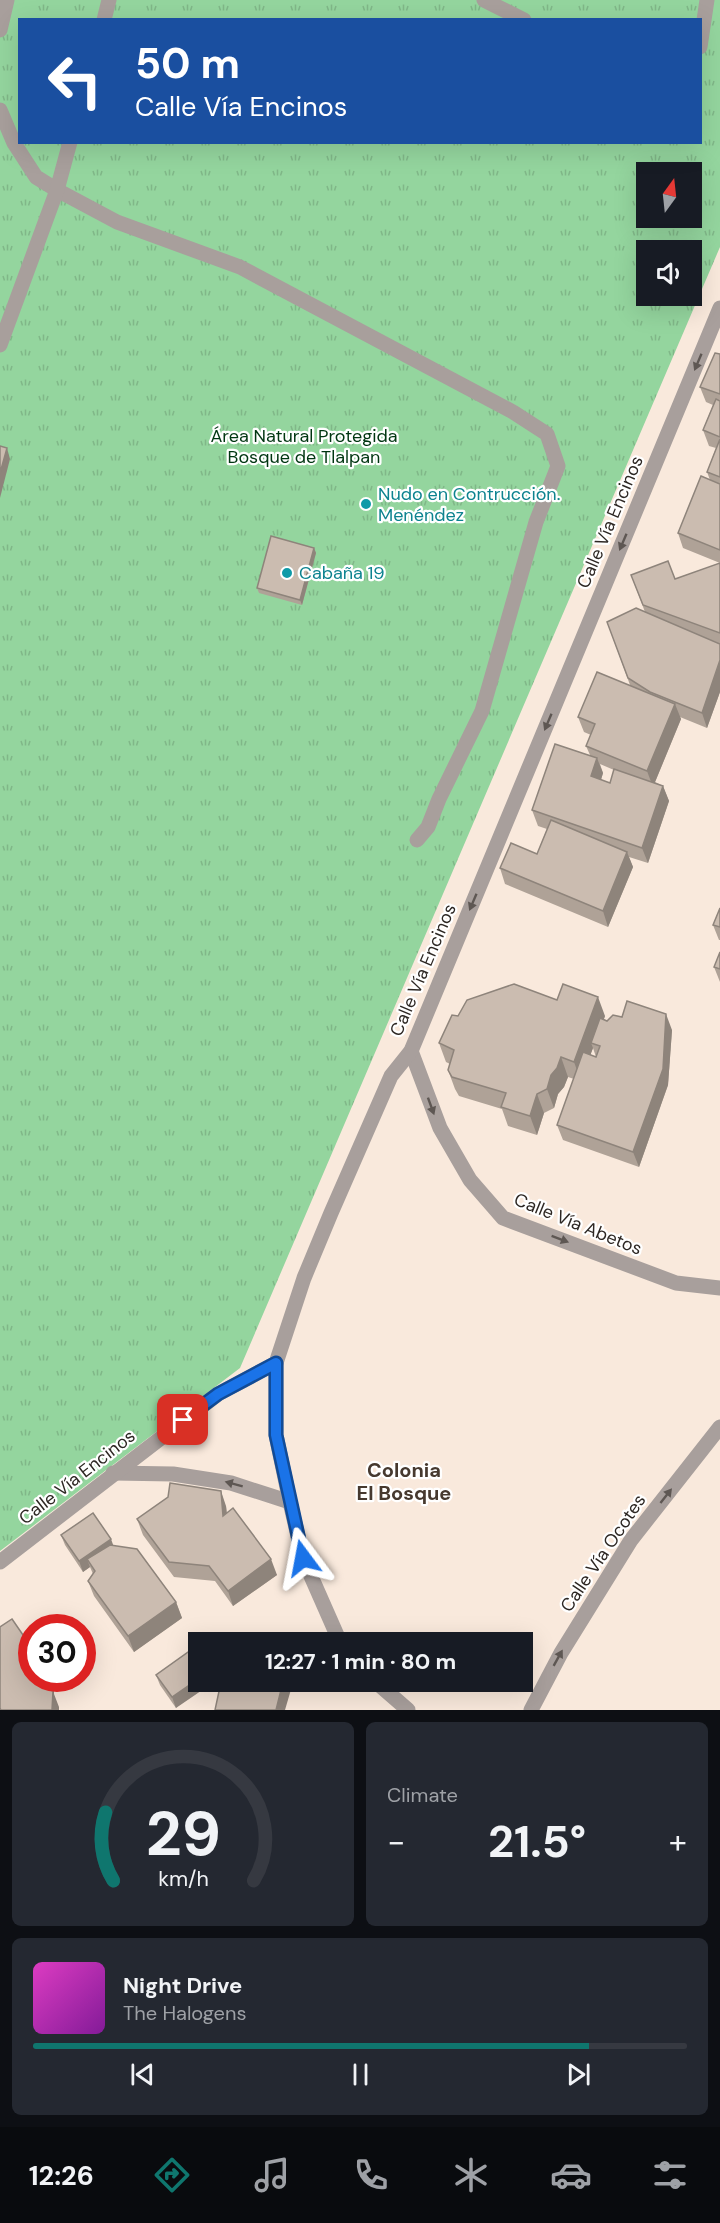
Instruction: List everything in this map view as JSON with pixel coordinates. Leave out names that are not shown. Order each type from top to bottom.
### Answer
[{"type":"street","points":[[0,30],[7,0]]},
{"type":"street","points":[[104,18],[109,0]]},
{"type":"street","points":[[484,0],[520,18]]},
{"type":"street","points":[[702,34],[707,0]]},
{"type":"street","points":[[0,110],[14,143],[36,177],[57,190],[117,222],[240,267],[513,412],[547,434],[558,466],[536,522],[482,711],[439,799]]},
{"type":"street","points":[[0,345],[57,190],[69,144]]},
{"type":"street","name":"Calle Vía Encinos","points":[[0,1562],[218,1394],[276,1363],[304,1278],[331,1213],[391,1076],[411,1051],[720,308]]},
{"type":"street","name":"Calle Vía Abetos","points":[[411,1051],[440,1128],[470,1180],[503,1218],[676,1283],[720,1288]]},
{"type":"street","points":[[276,1363],[276,1435],[290,1502],[303,1558],[336,1632]]},
{"type":"street","name":"Calle Vía Ocotes","points":[[531,1710],[561,1653],[631,1540],[720,1427]]},
{"type":"street","points":[[113,1473],[173,1474],[231,1483],[290,1502]]},
{"type":"street","points":[[387,1692],[408,1710]]},
{"type":"green space","name":"Área Natural Protegida Bosque de Tlalpan","points":[[0,0],[720,0],[720,247],[702,289],[702,240],[636,240],[636,306],[695,306],[240,1368],[0,1551]]},
{"type":"building","points":[[715,353],[720,354],[720,394],[700,387]]},
{"type":"building","points":[[716,399],[720,401],[720,437],[703,430]]},
{"type":"building","points":[[720,439],[720,477],[707,472]]},
{"type":"building","points":[[0,446],[7,448],[0,473]]},
{"type":"building","points":[[701,476],[720,484],[720,550],[678,533]]},
{"type":"building","name":"Cabaña 19","points":[[271,536],[314,548],[300,600],[257,588]]},
{"type":"building","points":[[668,561],[675,579],[720,563],[720,633],[643,605],[631,575]]},
{"type":"building","points":[[636,608],[720,644],[720,660],[702,713],[650,692],[628,678],[607,622]]},
{"type":"building","points":[[597,672],[675,704],[647,771],[586,746],[595,724],[578,717]]},
{"type":"building","points":[[555,744],[597,758],[591,776],[610,783],[614,769],[663,786],[642,848],[532,810]]},
{"type":"building","points":[[551,820],[627,852],[603,911],[500,868],[511,843],[537,854]]},
{"type":"building","points":[[720,908],[720,927],[713,925]]},
{"type":"building","points":[[720,952],[720,969],[714,967]]},
{"type":"building","points":[[514,984],[557,1000],[563,984],[598,997],[574,1062],[561,1057],[557,1068],[551,1075],[547,1089],[537,1094],[530,1116],[501,1107],[506,1093],[452,1077],[448,1070],[454,1050],[439,1043],[452,1015],[458,1016],[467,1000]]},
{"type":"building","points":[[627,1001],[666,1014],[663,1069],[633,1152],[557,1125],[583,1052],[596,1057],[600,1046],[591,1043],[600,1018],[607,1021],[613,1015],[622,1017]]},
{"type":"building","points":[[170,1483],[221,1491],[223,1516],[233,1508],[271,1559],[228,1591],[209,1566],[169,1562],[137,1519],[168,1497]]},
{"type":"building","points":[[93,1513],[111,1539],[79,1561],[61,1535]]},
{"type":"building","points":[[110,1545],[137,1549],[176,1602],[128,1636],[88,1581],[95,1571],[87,1559]]},
{"type":"building","points":[[12,1619],[18,1628],[18,1692],[53,1692],[52,1710],[1,1710],[0,1627]]},
{"type":"building","points":[[188,1652],[188,1686],[172,1697],[156,1675]]},
{"type":"building","points":[[219,1692],[280,1692],[276,1710],[215,1710]]},
{"type":"place","name":"Nudo en Contrucción. Menéndez","points":[[366,504]]},
{"type":"place","name":"Cabaña 19","points":[[287,573]]},
{"type":"district","name":"Colonia El Bosque","points":[[404,1482]]},
{"type":"route","points":[[183,1420],[218,1394],[276,1363],[276,1435],[303,1558]]}]
